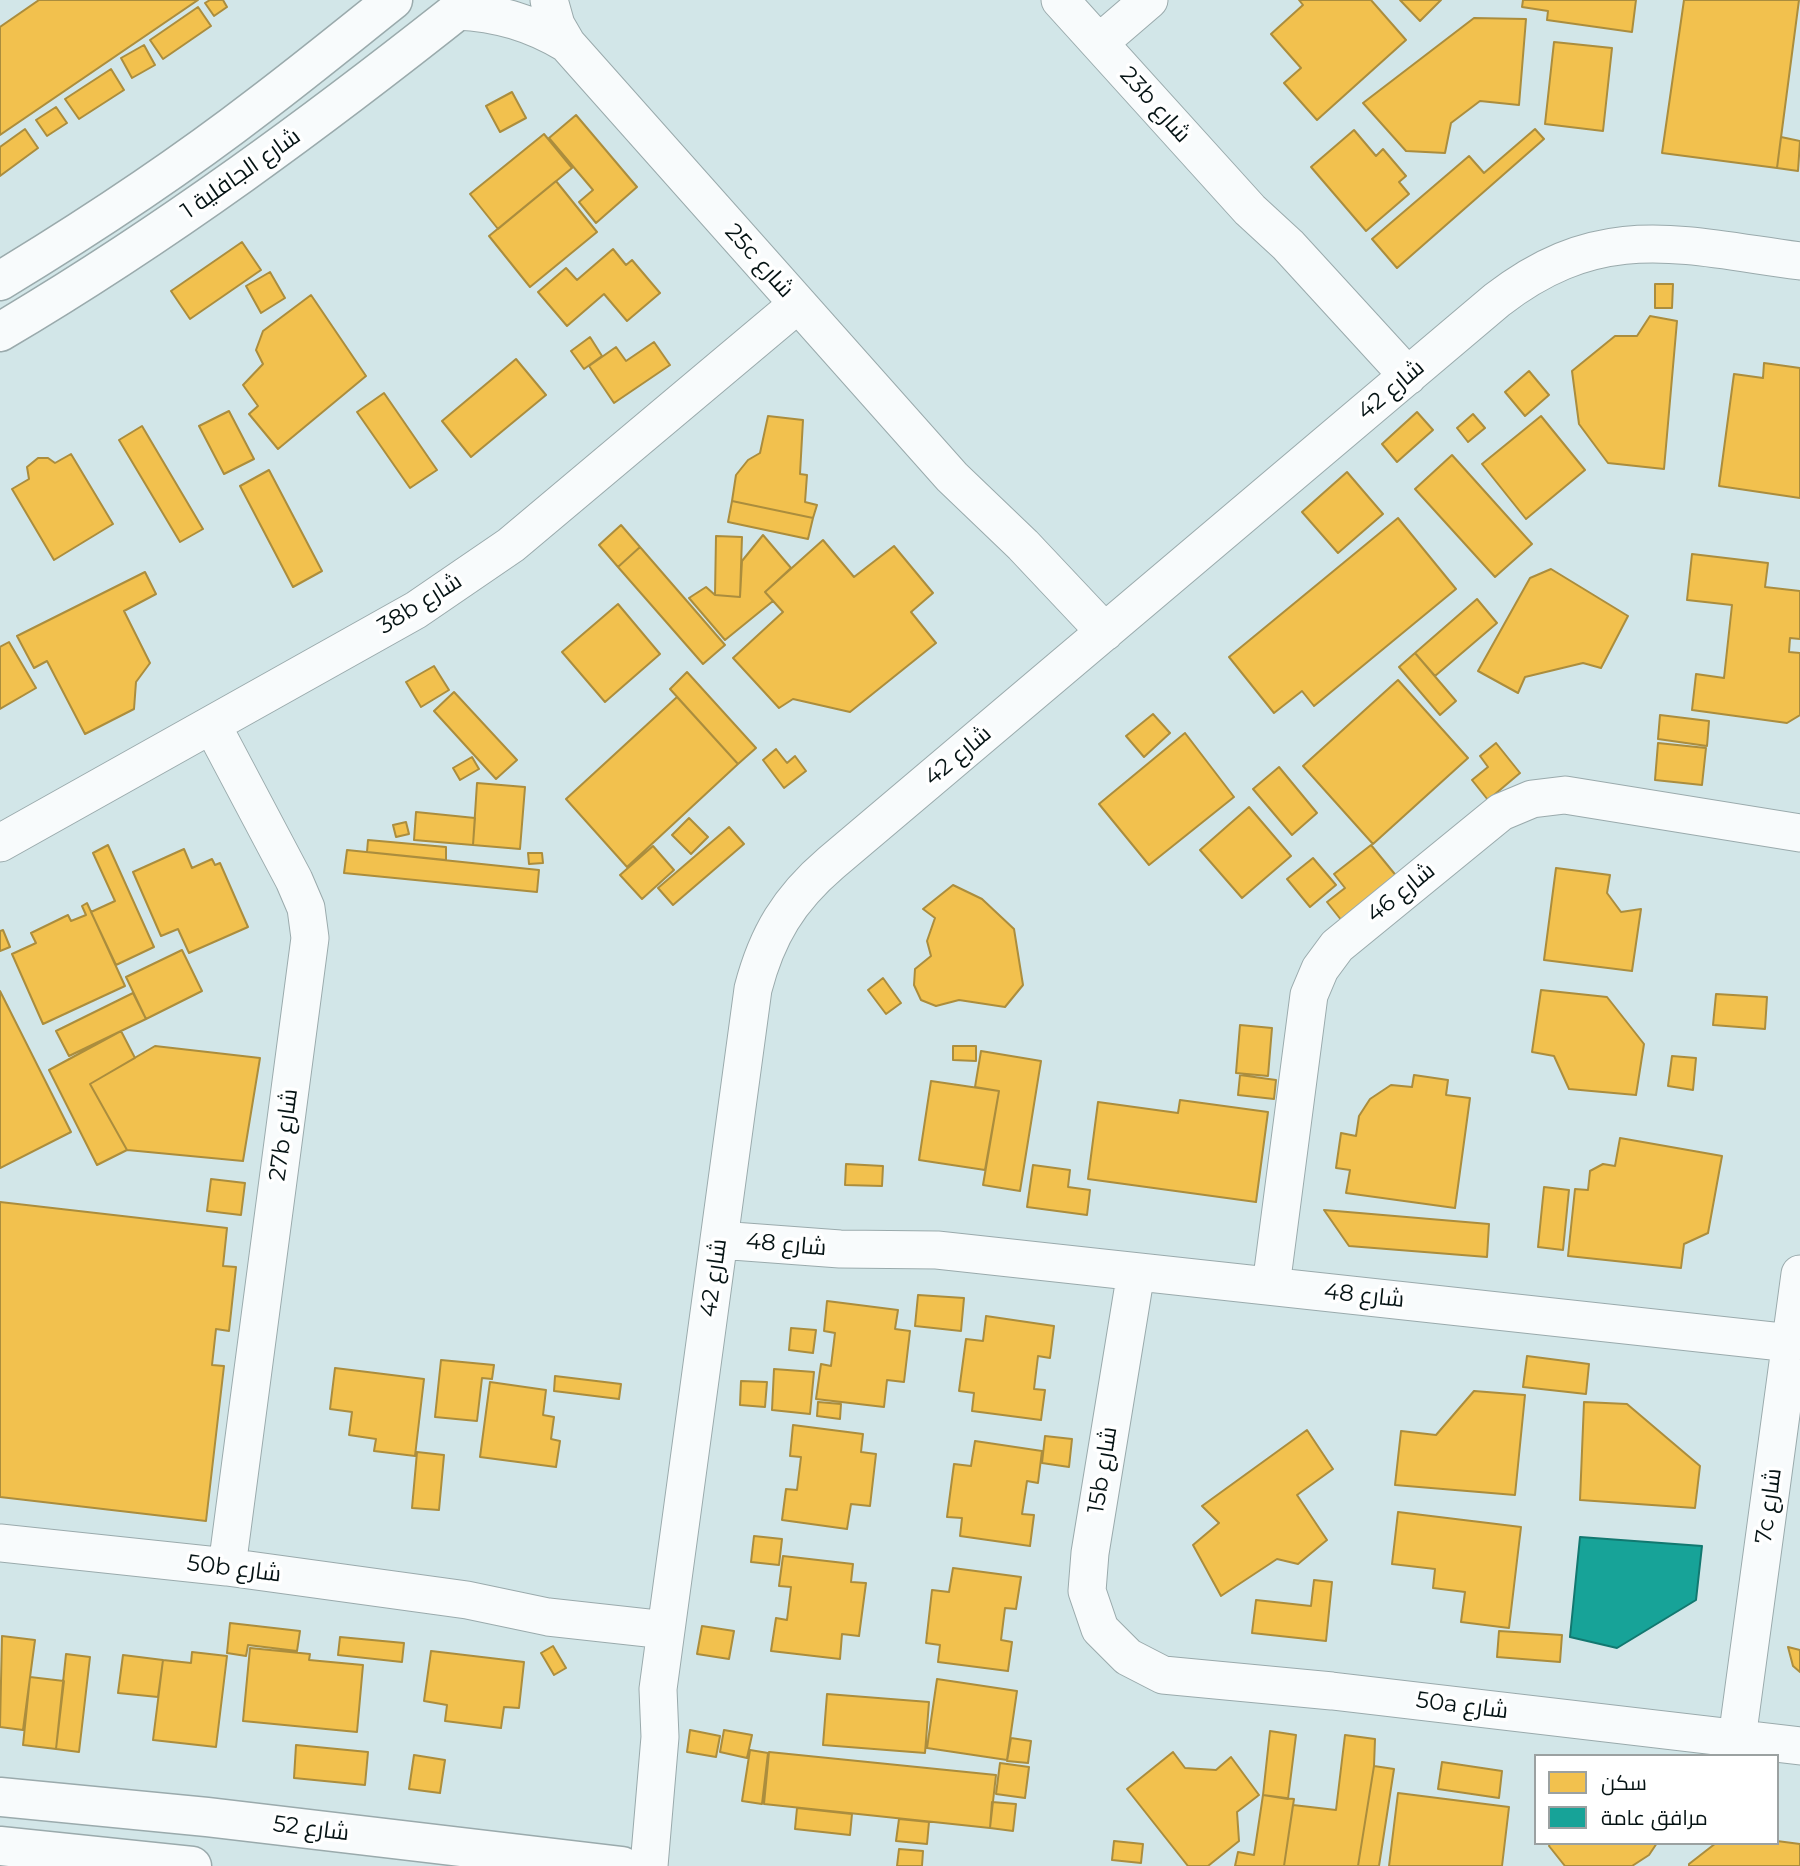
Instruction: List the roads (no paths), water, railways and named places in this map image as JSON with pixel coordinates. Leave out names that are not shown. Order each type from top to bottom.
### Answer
[{"type":"street","name":"شارع الجافلية 1","points":[[0,281],[163,176],[259,106],[355,16],[393,0]]},
{"type":"street","name":"25c شارع","points":[[549,0],[556,25],[567,44],[952,477],[1004,551],[1094,641]]},
{"type":"street","name":"23b شارع","points":[[1060,0],[1251,210],[1294,277],[1398,384]]},
{"type":"street","points":[[1099,43],[1149,0]]},
{"type":"street","name":"شارع الجافلية 1","points":[[0,332],[88,280],[258,163],[464,6]]},
{"type":"street","name":"25c شارع","points":[[464,6],[526,23],[567,44]]},
{"type":"street","name":"شارع 42","points":[[621,1866],[644,1739],[658,1689],[753,989],[768,941],[780,919],[812,879],[1516,285],[1536,272],[1581,253],[1628,244],[1651,243],[1800,261]]},
{"type":"street","name":"38b شارع","points":[[0,843],[416,610],[511,545],[798,304]]},
{"type":"street","name":"27b شارع","points":[[212,725],[294,880],[306,908],[310,938],[227,1567]]},
{"type":"street","name":"شارع 46","points":[[1272,1286],[1309,995],[1320,969],[1337,946],[1501,812],[1532,799],[1576,796],[1800,833]]},
{"type":"street","name":"شارع 48","points":[[720,1228],[840,1249],[937,1250],[1791,1343]]},
{"type":"street","name":"15b شارع","points":[[1128,1657],[1100,1629],[1087,1591],[1090,1553],[1136,1272]]},
{"type":"street","name":"7c شارع","points":[[1737,1738],[1800,1274]]},
{"type":"street","name":"50b شارع","points":[[0,1543],[227,1567],[467,1600],[548,1617],[668,1620]]},
{"type":"street","name":"50a شارع","points":[[1128,1657],[1163,1675],[1332,1691],[1800,1746]]},
{"type":"street","name":"شارع 42","points":[[649,1866],[660,1737],[658,1689]]},
{"type":"street","name":"شارع 52","points":[[0,1797],[207,1817],[621,1866]]},
{"type":"street","points":[[0,1846],[192,1866]]}]
